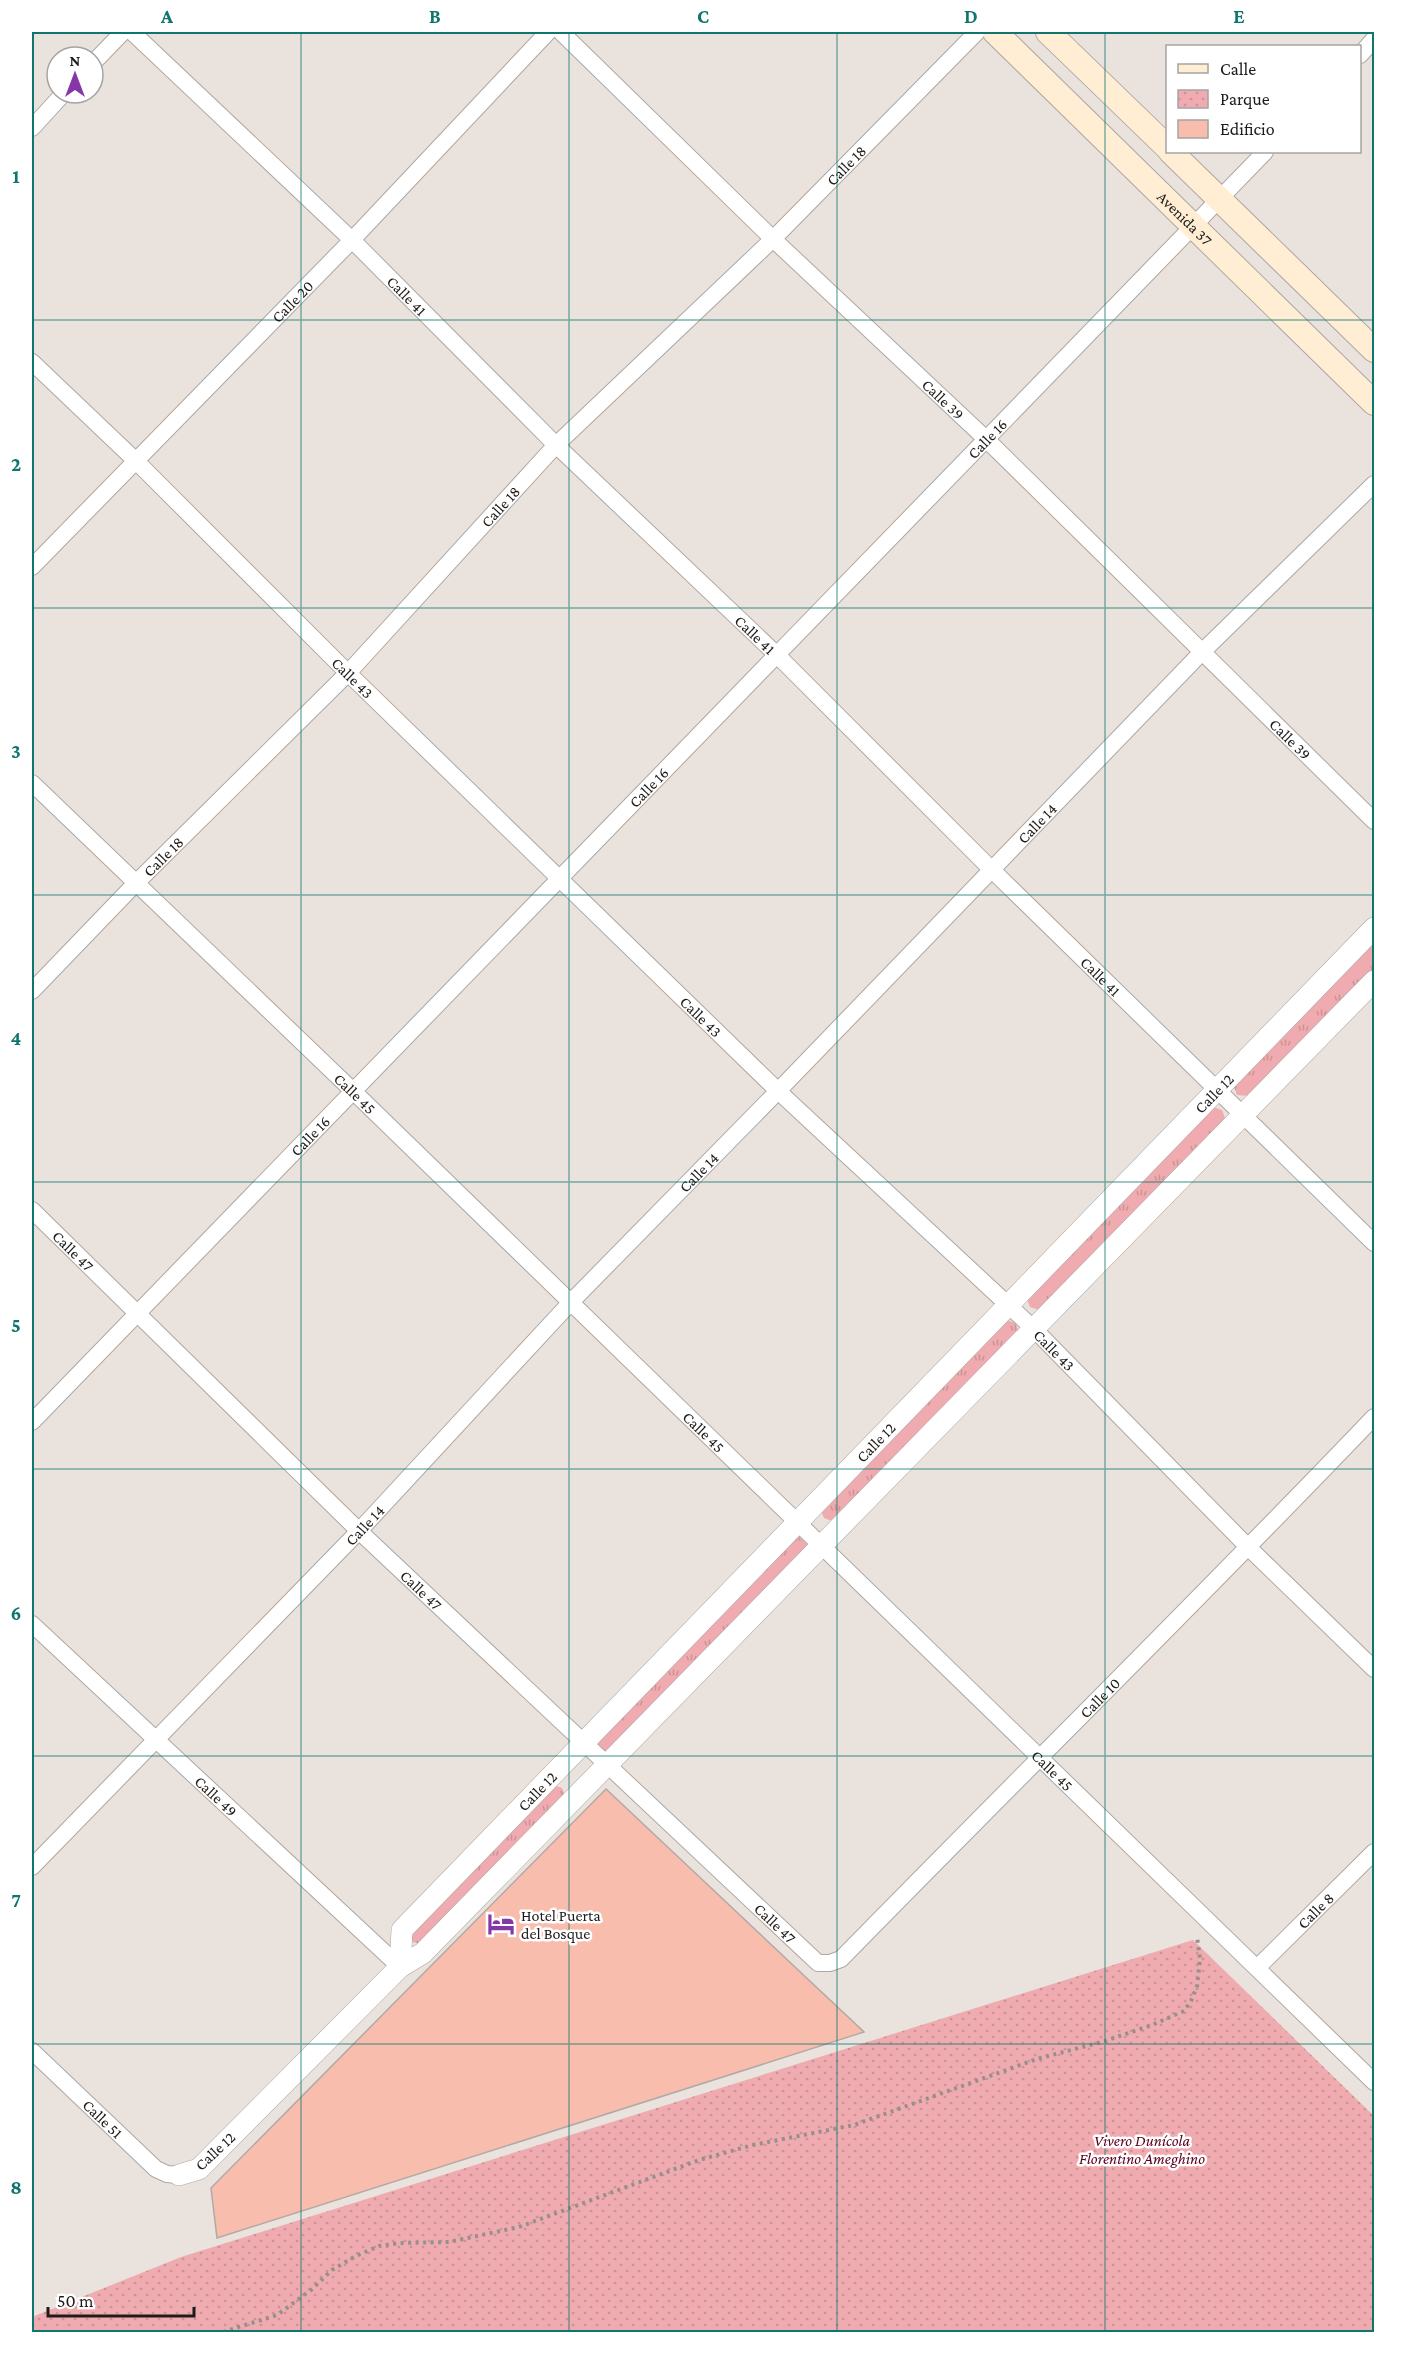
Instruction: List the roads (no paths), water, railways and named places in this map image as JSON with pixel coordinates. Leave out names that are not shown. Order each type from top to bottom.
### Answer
[{"type":"main road","name":"Avenida 37","points":[[995,32],[1374,403]]},
{"type":"main road","points":[[1048,32],[1166,147]]},
{"type":"main road","points":[[1172,153],[1374,350]]},
{"type":"street","points":[[105,51],[123,32]]},
{"type":"street","name":"Calle 41","points":[[132,32],[352,240],[556,445],[777,655],[991,869],[1374,1244]]},
{"type":"street","name":"Calle 20","points":[[32,567],[352,240],[548,32]]},
{"type":"street","name":"Calle 39","points":[[561,32],[773,239],[986,439],[1374,820]]},
{"type":"street","name":"Calle 18","points":[[32,991],[136,883],[348,673],[556,445],[773,239],[977,32]]},
{"type":"street","points":[[1361,52],[1374,39]]},
{"type":"street","points":[[32,128],[53,105]]},
{"type":"street","name":"Calle 16","points":[[32,1422],[1264,153]]},
{"type":"street","name":"Calle 43","points":[[32,362],[136,461],[348,673],[778,1091],[1034,1329],[1249,1548],[1374,1669]]},
{"type":"street","name":"Calle 14","points":[[32,1867],[359,1531],[570,1302],[778,1091],[1202,653],[1374,484]]},
{"type":"street","name":"Calle 45","points":[[32,783],[353,1091],[1374,2082]]},
{"type":"street","name":"Calle 12","points":[[400,1967],[402,1930],[1374,928]]},
{"type":"street","name":"Calle 12","points":[[178,2175],[199,2169],[400,1967],[423,1953],[1374,981]]},
{"type":"street","name":"Calle 47","points":[[32,1210],[359,1531],[818,1963]]},
{"type":"street","name":"Calle 10","points":[[818,1963],[830,1963],[841,1959],[1249,1548],[1374,1417]]},
{"type":"street","name":"Calle 49","points":[[32,1624],[400,1967]]},
{"type":"street","name":"Calle 8","points":[[1257,1968],[1374,1852]]},
{"type":"street","name":"Calle 51","points":[[32,2051],[156,2169],[167,2174],[178,2175]]},
{"type":"place","name":"Hotel Puerta del Bosque","points":[[501,1924]]},
{"type":"park label","name":"Vivero Dunícola Florentino Ameghino","points":[[1142,2149]]}]
